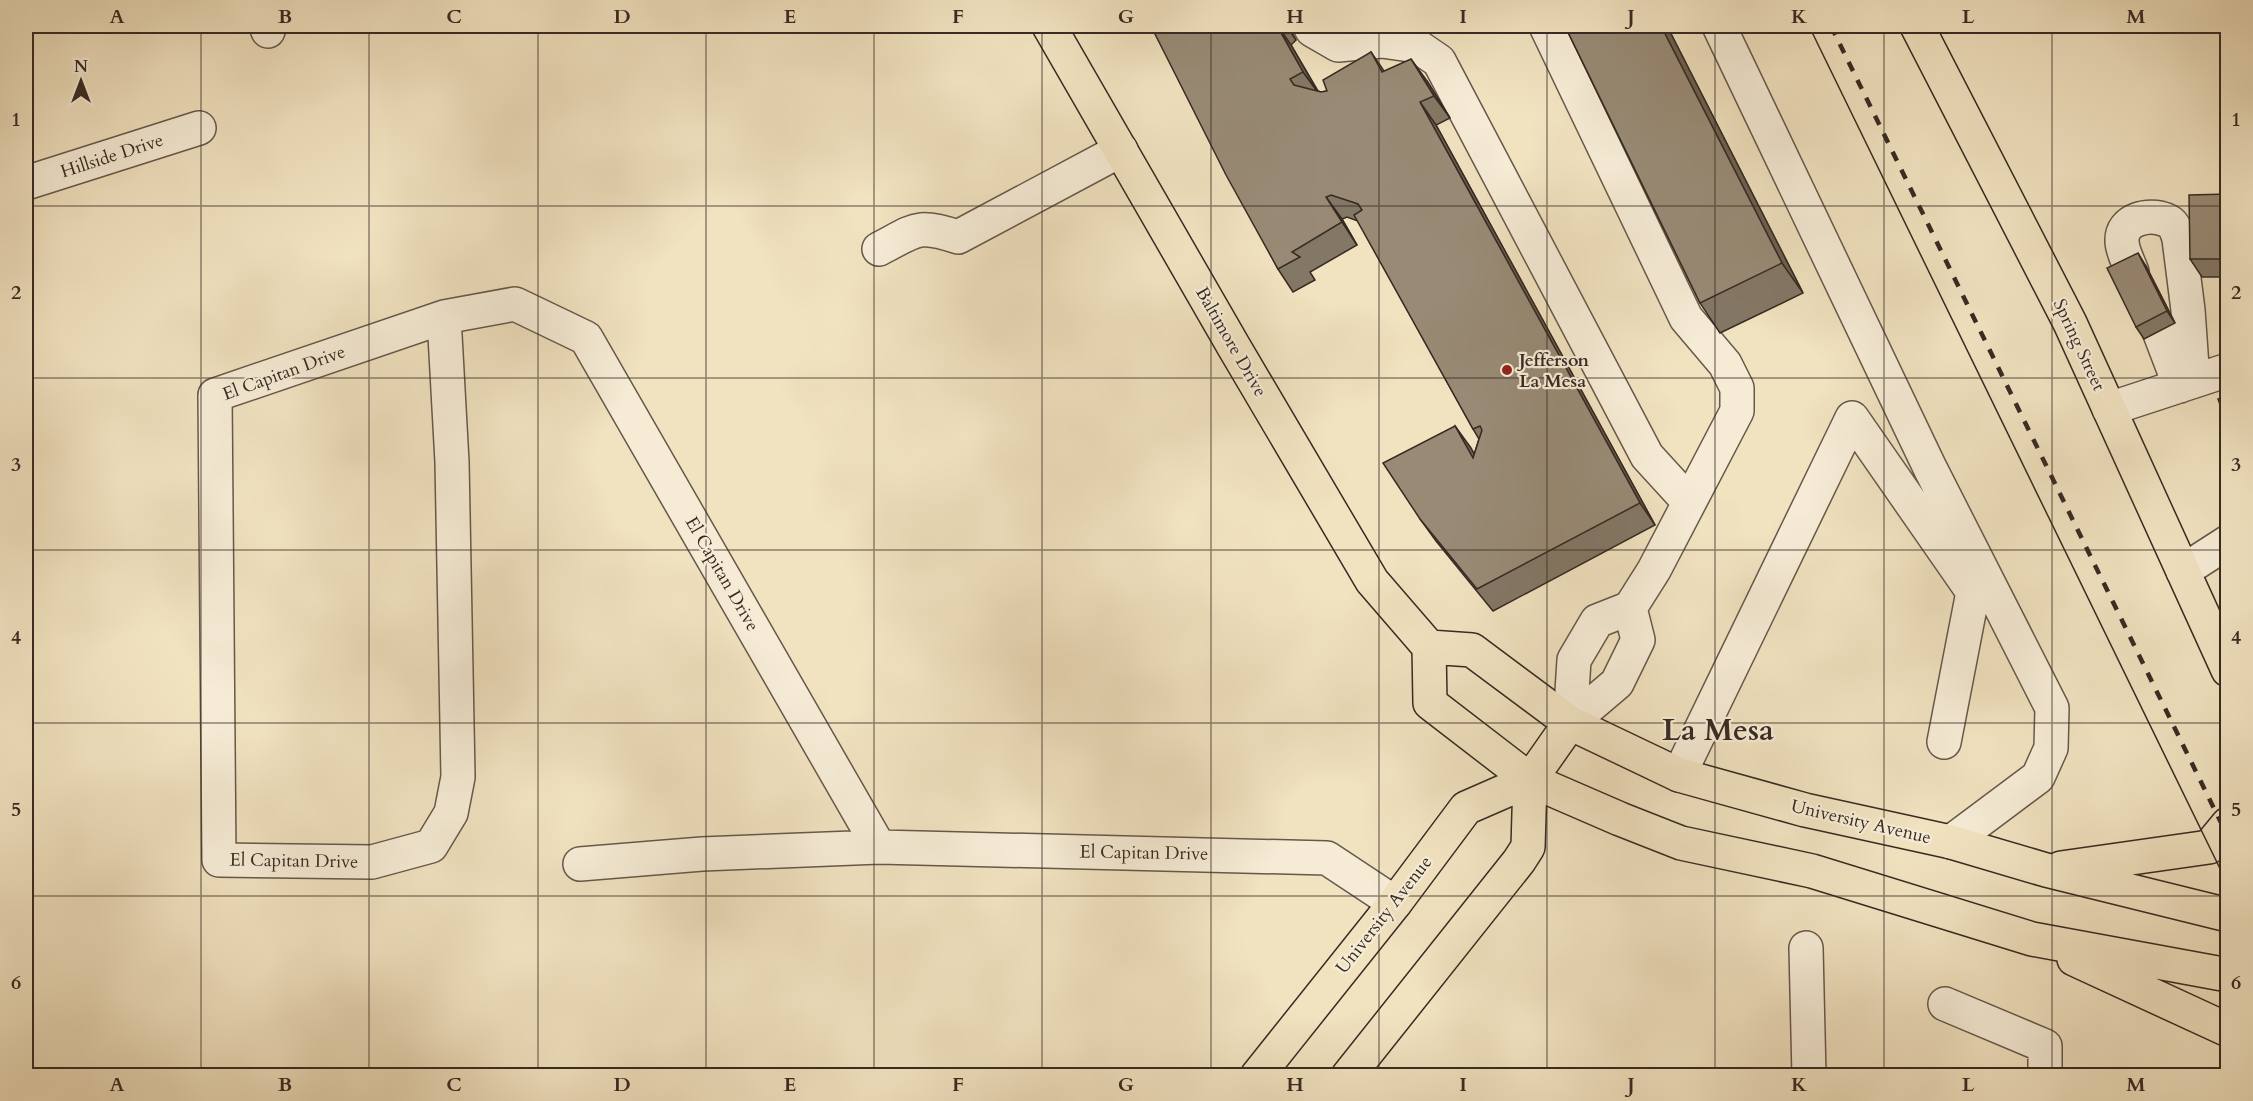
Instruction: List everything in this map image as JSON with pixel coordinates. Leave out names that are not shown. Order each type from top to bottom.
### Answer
[{"type":"main road","name":"Baltimore Drive","points":[[1049,26],[1372,581],[1429,647]]},
{"type":"main road","name":"Spring Street","points":[[1917,26],[2070,323],[2228,670]]},
{"type":"main road","points":[[1348,1076],[1528,847],[1530,780],[1570,723],[1472,650],[1429,647],[1430,703],[1530,780],[1620,819],[1681,843],[1812,871],[2032,939],[2228,975]]},
{"type":"main road","name":"University Avenue","points":[[1570,723],[1679,775],[1805,810],[1951,842],[2046,870],[2228,915]]},
{"type":"main road","name":"University Avenue","points":[[1257,1076],[1395,903],[1466,808],[1530,780]]},
{"type":"main road","points":[[2046,870],[2209,847],[2228,824]]},
{"type":"main road","points":[[2032,939],[2228,1030]]},
{"type":"street","points":[[1310,26],[1312,30],[1338,45],[1382,41],[1417,46],[1439,61],[1647,456],[1689,502]]},
{"type":"street","points":[[1546,26],[1686,318],[1725,364],[1737,388],[1737,411],[1654,570],[1630,608],[1597,621],[1574,660],[1570,723]]},
{"type":"street","points":[[1719,26],[1930,468],[2052,708],[2051,748],[2038,777],[1951,842]]},
{"type":"street","name":"Hillside Drive","points":[[26,183],[198,128]]},
{"type":"street","points":[[879,249],[919,229],[932,228],[958,237],[1121,150]]},
{"type":"street","points":[[2132,272],[2121,242],[2128,224],[2137,219],[2166,220],[2175,228],[2179,239],[2188,310],[2187,384]]},
{"type":"street","name":"El Capitan Drive","points":[[444,317],[452,462],[458,777],[451,813],[431,846],[372,862],[219,860],[215,395],[444,317],[515,304],[586,338],[879,847]]},
{"type":"street","points":[[2159,331],[2187,384]]},
{"type":"street","points":[[2109,409],[2228,370]]},
{"type":"street","points":[[1679,775],[1852,418],[1973,592],[1944,742]]},
{"type":"street","points":[[2183,571],[2228,542]]},
{"type":"street","points":[[1570,723],[1617,683],[1638,640],[1630,608]]},
{"type":"street","name":"El Capitan Drive","points":[[580,864],[702,854],[879,847],[1327,858],[1395,903]]},
{"type":"street","points":[[1806,948],[1809,1076]]},
{"type":"street","points":[[1945,1004],[2045,1046],[2045,1076]]},
{"type":"building","name":"Jefferson La Mesa","points":[[1151,26],[1277,26],[1303,72],[1290,79],[1294,85],[1321,92],[1327,91],[1323,80],[1371,52],[1382,72],[1411,59],[1434,96],[1420,102],[1640,503],[1477,589],[1420,519],[1383,463],[1455,426],[1473,458],[1482,430],[1480,426],[1473,429],[1354,215],[1362,210],[1358,204],[1331,195],[1326,197],[1342,222],[1292,252],[1300,257],[1278,269],[1226,175]]},
{"type":"building","points":[[1565,26],[1661,26],[1782,263],[1700,303]]},
{"type":"building","points":[[2228,194],[2228,259],[2190,259],[2189,195]]},
{"type":"building","points":[[2138,253],[2167,311],[2136,327],[2107,268]]},
{"type":"building","points":[[2228,396],[2228,427],[2218,399]]},
{"type":"tram line","points":[[1809,26],[2228,885]]},
{"type":"railway","points":[[1831,26],[2228,837]]},
{"type":"place","name":"Jefferson La Mesa","points":[[1507,370]]},
{"type":"district","name":"La Mesa","points":[[1718,730]]}]
